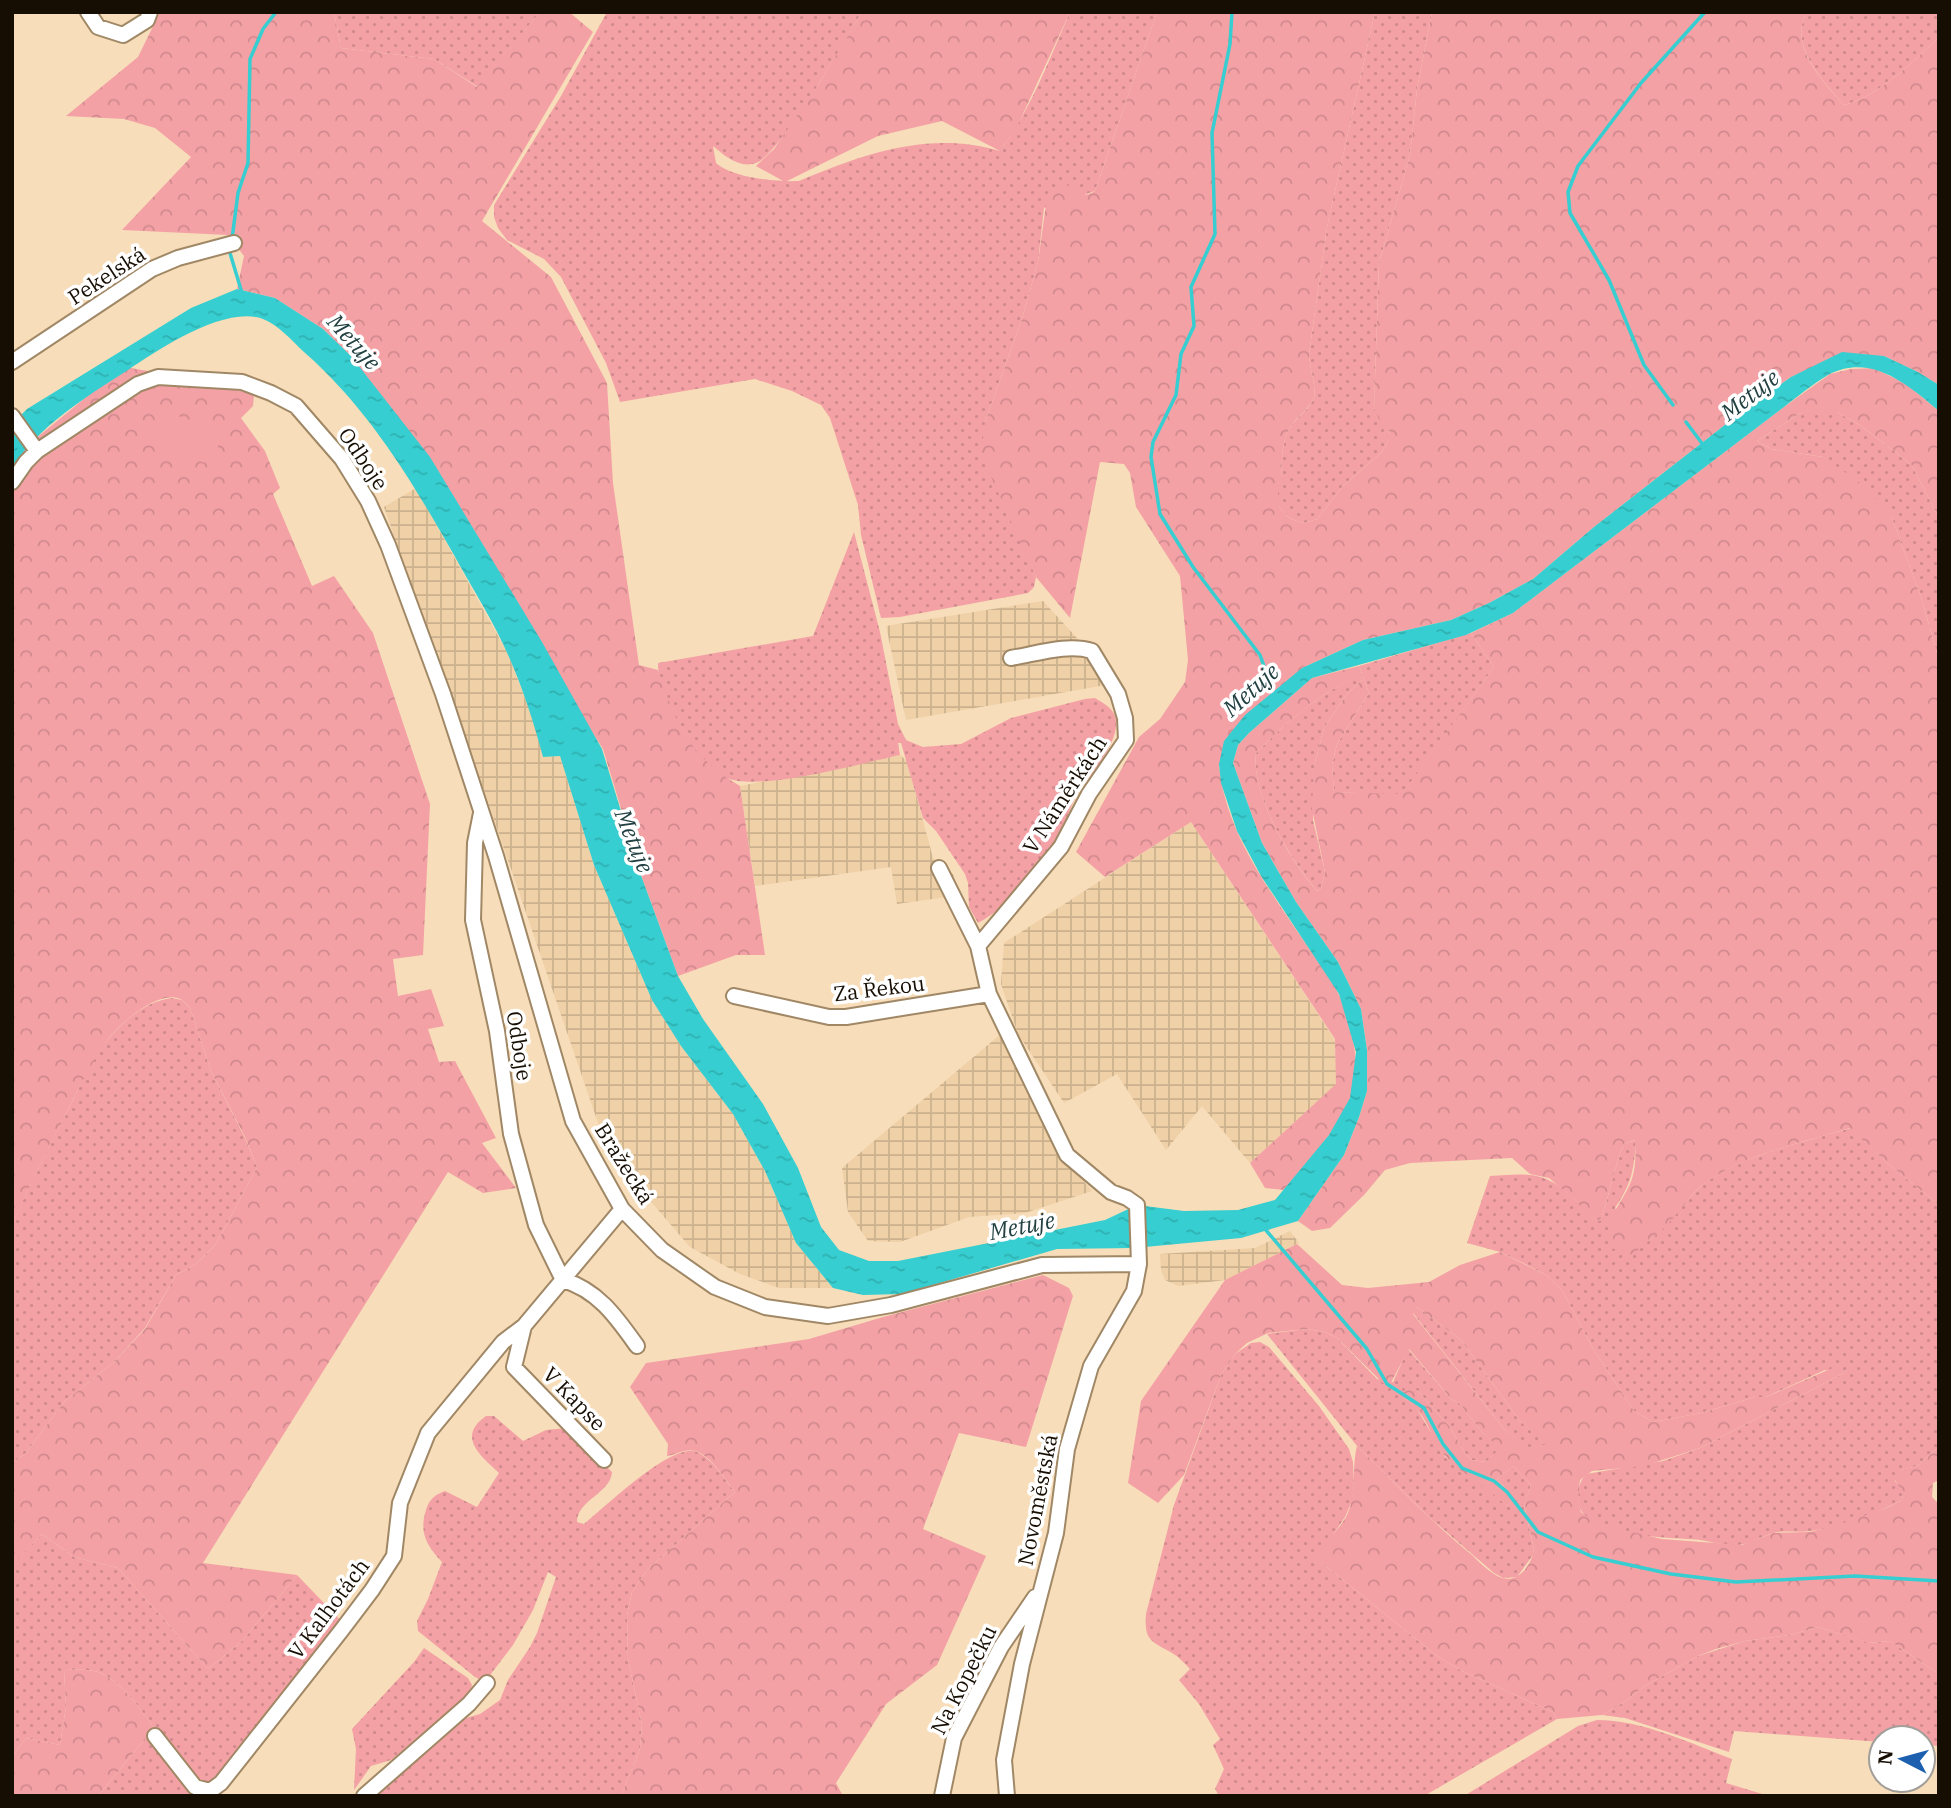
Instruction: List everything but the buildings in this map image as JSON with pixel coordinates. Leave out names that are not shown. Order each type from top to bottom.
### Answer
[{"type":"street","points":[[89,12],[98,27],[123,35],[147,20],[150,12]]},
{"type":"street","name":"Pekelská","points":[[12,362],[152,269],[178,258],[234,243]]},
{"type":"street","name":"Odboje","points":[[12,482],[35,448],[138,384],[158,377],[242,382],[296,406],[342,459],[368,501],[388,545],[443,694],[496,856]]},
{"type":"street","points":[[12,415],[35,448]]},
{"type":"street","name":"V Náměrkách","points":[[978,946],[1061,847],[1089,794],[1126,740],[1125,718],[1118,694],[1092,651],[1083,648],[1062,650],[1011,659]]},
{"type":"street","name":"Odboje","points":[[481,811],[475,843],[473,920],[496,1031],[511,1134],[536,1225],[563,1280]]},
{"type":"street","name":"Bražecká","points":[[496,856],[573,1122],[622,1209],[662,1250],[715,1287],[765,1307],[828,1316],[891,1305],[1042,1265],[1139,1258]]},
{"type":"street","points":[[939,868],[978,946],[989,994],[1067,1155],[1111,1192],[1128,1198],[1137,1205],[1139,1258]]},
{"type":"street","name":"Za Řekou","points":[[734,996],[829,1017],[846,1017],[989,994]]},
{"type":"street","name":"V Kalhotách","points":[[155,1736],[195,1787],[210,1791],[224,1789],[372,1590],[394,1556],[400,1503],[428,1433],[503,1342],[524,1326],[622,1209]]},
{"type":"street","name":"Novoměstská","points":[[1007,1796],[1003,1760],[1022,1664],[1056,1533],[1068,1449],[1091,1366],[1134,1291],[1139,1258]]},
{"type":"street","points":[[563,1280],[578,1284],[603,1302],[638,1346]]},
{"type":"street","name":"V Kapse","points":[[524,1326],[514,1367],[604,1460]]},
{"type":"street","name":"Na Kopečku","points":[[942,1796],[954,1738],[1001,1647],[1040,1590]]},
{"type":"street","points":[[364,1796],[469,1704],[487,1683]]},
{"type":"shaded area","points":[[416,488],[509,656],[534,722],[543,757],[560,756],[594,865],[652,1000],[681,1046],[733,1114],[765,1171],[796,1243],[833,1288],[779,1288],[740,1274],[690,1247],[608,1152],[384,507]]},
{"type":"shaded area","points":[[1043,601],[1088,650],[1106,685],[906,720],[886,626]]},
{"type":"shaded area","points":[[900,755],[907,761],[933,858],[953,874],[961,895],[897,904],[891,867],[755,886],[740,786]]},
{"type":"shaded area","points":[[1191,822],[1335,1040],[1337,1084],[1250,1163],[1202,1106],[1166,1150],[1117,1074],[1064,1103],[1018,1034],[1001,984],[1004,943]]},
{"type":"shaded area","points":[[1002,1033],[1050,1137],[1062,1156],[1092,1191],[1025,1213],[969,1217],[900,1242],[868,1241],[848,1212],[842,1168]]},
{"type":"shaded area","points":[[1290,1231],[1299,1243],[1225,1280],[1178,1286],[1165,1280],[1161,1270],[1160,1254],[1255,1248]]},
{"type":"green space","points":[[160,12],[334,12],[341,48],[434,59],[477,87],[540,12],[569,12],[593,32],[482,221],[551,277],[607,383],[613,483],[639,665],[658,670],[678,723],[696,750],[708,763],[740,786],[765,955],[736,955],[678,976],[642,878],[603,749],[351,356],[323,329],[275,298],[237,289],[244,256],[228,235],[122,230],[191,157],[155,128],[124,119],[66,116],[138,57]]},
{"type":"green space","points":[[334,12],[540,12],[478,87],[434,59],[341,48]]},
{"type":"green space","points":[[607,12],[862,12],[812,95],[767,155],[756,163],[744,164],[732,160],[713,146],[716,163],[733,172],[767,180],[799,181],[872,154],[923,144],[974,145],[1000,151],[1030,101],[1070,12],[1157,12],[1095,191],[1044,208],[1038,262],[1021,322],[985,422],[1023,545],[1036,577],[1034,587],[1028,593],[900,617],[881,618],[861,535],[858,505],[830,418],[821,405],[792,391],[755,379],[620,402],[606,363],[561,277],[544,259],[507,240],[494,217],[494,205],[561,96]]},
{"type":"green space","points":[[862,12],[1070,12],[1017,127],[1000,151],[942,121],[878,136],[785,182],[756,166],[774,149],[820,82]]},
{"type":"green space","points":[[1157,12],[1375,12],[1327,227],[1309,354],[1314,397],[1285,438],[1281,480],[1278,484],[1278,506],[1288,517],[1304,523],[1317,519],[1343,486],[1380,454],[1386,446],[1390,432],[1381,424],[1374,408],[1379,263],[1410,155],[1417,89],[1432,12],[1807,12],[1802,25],[1805,50],[1818,74],[1844,105],[1857,101],[1882,86],[1939,37],[1939,385],[1884,356],[1811,368],[1791,377],[1744,410],[1594,527],[1533,579],[1451,620],[1363,640],[1302,668],[1219,764],[1230,815],[1240,839],[1266,885],[1336,989],[1352,1032],[1355,1074],[1350,1099],[1337,1124],[1284,1190],[1265,1188],[1250,1163],[1336,1084],[1335,1039],[1191,822],[1105,877],[1076,852],[1139,737],[1160,719],[1185,682],[1188,660],[1180,576],[1136,507],[1130,473],[1124,464],[1100,462],[1070,618],[1036,577],[988,470],[982,446],[985,422],[1021,322],[1038,262],[1047,197],[1063,182],[1083,194],[1095,191]]},
{"type":"green space","points":[[1375,12],[1432,12],[1417,89],[1410,155],[1379,263],[1374,408],[1390,433],[1380,454],[1343,486],[1317,519],[1304,523],[1288,517],[1278,506],[1278,484],[1281,479],[1285,438],[1314,397],[1309,354],[1327,227]]},
{"type":"green space","points":[[1807,12],[1939,12],[1939,37],[1882,86],[1857,101],[1844,105],[1818,74],[1805,50],[1802,25]]},
{"type":"green space","points":[[130,368],[202,380],[254,395],[253,406],[241,418],[265,451],[280,488],[273,494],[312,586],[334,576],[373,633],[430,804],[423,955],[393,959],[398,996],[431,989],[444,1026],[428,1029],[439,1062],[455,1061],[496,1138],[482,1143],[516,1188],[483,1193],[448,1172],[203,1563],[297,1575],[242,1641],[208,1669],[118,1568],[74,1557],[42,1534],[12,1565],[12,1463],[25,1454],[64,1402],[114,1362],[145,1329],[176,1275],[196,1264],[216,1244],[257,1167],[245,1137],[211,1071],[190,1008],[182,1000],[173,997],[163,999],[151,1003],[130,1018],[100,1051],[12,1225],[12,468],[24,448],[90,394]]},
{"type":"green space","points":[[1874,368],[1906,384],[1939,411],[1939,518],[1911,464],[1861,426],[1837,412],[1802,412],[1757,441],[1771,449],[1823,457],[1866,487],[1892,518],[1921,597],[1939,660],[1939,1205],[1887,1163],[1850,1128],[1772,1151],[1716,1175],[1696,1190],[1666,1226],[1634,1255],[1611,1248],[1610,1222],[1634,1172],[1635,1140],[1624,1144],[1600,1221],[1587,1214],[1549,1178],[1530,1174],[1512,1158],[1410,1163],[1385,1170],[1330,1228],[1312,1231],[1298,1221],[1344,1155],[1367,1091],[1367,1050],[1361,1009],[1338,962],[1296,902],[1262,843],[1233,763],[1238,745],[1312,678],[1359,666],[1369,693],[1337,744],[1332,765],[1334,792],[1402,794],[1494,667],[1471,633],[1513,613],[1830,374],[1851,369]],"holes":[[[1361,677],[1362,680],[1347,694],[1324,728],[1314,766],[1312,809],[1325,872],[1321,888],[1317,891],[1295,862],[1274,826],[1260,788],[1256,753],[1291,720],[1320,698],[1348,682]]]},
{"type":"green space","points":[[166,412],[223,431],[212,465],[154,446]]},
{"type":"green space","points":[[1802,412],[1837,412],[1861,426],[1911,464],[1939,518],[1939,660],[1921,597],[1892,518],[1823,457],[1771,449],[1757,441]]},
{"type":"green space","points":[[854,532],[880,632],[898,724],[906,740],[923,747],[961,744],[1011,718],[1085,699],[1095,698],[1115,716],[1116,729],[1113,739],[1077,795],[1053,851],[1016,894],[978,923],[969,907],[965,874],[936,831],[923,818],[901,743],[898,743],[900,755],[812,775],[763,781],[727,778],[712,769],[695,750],[662,688],[658,663],[813,636]]},
{"type":"green space","points":[[1471,633],[1494,667],[1402,795],[1334,792],[1332,765],[1337,744],[1369,693],[1359,666]]},
{"type":"green space","points":[[1362,676],[1362,680],[1347,694],[1324,728],[1314,766],[1313,820],[1325,872],[1321,888],[1317,891],[1295,862],[1274,826],[1260,788],[1256,753],[1320,697]]},
{"type":"green space","points":[[172,998],[182,1000],[190,1008],[211,1071],[257,1167],[216,1244],[196,1264],[176,1275],[145,1328],[114,1362],[64,1402],[25,1454],[12,1463],[12,1225],[92,1062],[123,1023],[154,1003]]},
{"type":"green space","points":[[1851,1128],[1887,1163],[1939,1205],[1939,1447],[1917,1466],[1901,1470],[1895,1481],[1902,1490],[1902,1500],[1857,1519],[1822,1529],[1778,1532],[1747,1544],[1733,1545],[1628,1533],[1609,1529],[1593,1521],[1582,1511],[1578,1498],[1582,1479],[1586,1474],[1663,1461],[1700,1448],[1844,1373],[1825,1370],[1766,1397],[1755,1397],[1701,1413],[1653,1422],[1634,1411],[1592,1347],[1562,1290],[1546,1275],[1527,1265],[1500,1252],[1467,1243],[1490,1176],[1524,1175],[1543,1178],[1561,1188],[1600,1221],[1624,1144],[1636,1140],[1631,1176],[1615,1208],[1641,1246],[1658,1233],[1699,1188],[1730,1168],[1771,1152]]},
{"type":"green space","points":[[1297,1244],[1342,1285],[1368,1288],[1429,1282],[1460,1265],[1500,1252],[1546,1275],[1562,1290],[1592,1347],[1634,1411],[1653,1422],[1701,1413],[1755,1397],[1766,1397],[1837,1366],[1844,1373],[1700,1448],[1644,1466],[1592,1471],[1580,1480],[1578,1500],[1581,1512],[1598,1524],[1662,1539],[1742,1545],[1773,1533],[1810,1532],[1886,1508],[1902,1500],[1902,1493],[1894,1475],[1900,1470],[1917,1466],[1939,1447],[1939,1480],[1933,1483],[1932,1497],[1939,1504],[1939,1674],[1890,1641],[1868,1643],[1818,1627],[1716,1649],[1698,1656],[1643,1687],[1602,1715],[1557,1719],[1553,1712],[1462,1671],[1437,1656],[1322,1563],[1314,1563],[1350,1508],[1357,1446],[1428,1516],[1494,1574],[1502,1578],[1514,1578],[1524,1571],[1531,1561],[1534,1549],[1524,1504],[1531,1485],[1513,1466],[1497,1479],[1514,1500],[1507,1506],[1447,1458],[1420,1413],[1403,1397],[1404,1390],[1417,1390],[1450,1427],[1464,1452],[1472,1460],[1486,1462],[1500,1448],[1483,1433],[1459,1403],[1452,1400],[1409,1349],[1388,1388],[1337,1338],[1325,1332],[1306,1329],[1268,1333],[1247,1343],[1235,1354],[1221,1375],[1184,1475],[1158,1503],[1128,1483],[1141,1401],[1225,1280]],"holes":[[[1417,1307],[1461,1340],[1520,1421],[1546,1445],[1528,1447],[1504,1429],[1413,1314]]]},
{"type":"green space","points":[[1043,1275],[1069,1288],[1073,1296],[1026,1447],[959,1433],[923,1529],[986,1556],[937,1665],[886,1704],[836,1783],[843,1796],[621,1796],[640,1749],[642,1725],[628,1659],[627,1615],[632,1592],[648,1569],[735,1492],[701,1453],[688,1450],[667,1456],[668,1444],[630,1387],[646,1363],[809,1339]]},
{"type":"green space","points":[[1417,1307],[1461,1340],[1520,1421],[1547,1445],[1528,1448],[1504,1429],[1413,1313]]},
{"type":"green space","points":[[1306,1329],[1325,1332],[1337,1338],[1377,1379],[1393,1382],[1408,1349],[1483,1433],[1501,1448],[1486,1462],[1472,1460],[1464,1452],[1450,1427],[1417,1390],[1403,1397],[1416,1407],[1445,1457],[1507,1506],[1514,1499],[1497,1479],[1513,1466],[1531,1485],[1524,1505],[1534,1549],[1533,1555],[1517,1577],[1503,1578],[1494,1573],[1430,1518],[1357,1446],[1267,1334]]},
{"type":"green space","points":[[1260,1342],[1269,1347],[1319,1406],[1349,1449],[1353,1462],[1352,1501],[1345,1517],[1314,1563],[1322,1563],[1437,1656],[1462,1671],[1553,1712],[1557,1719],[1424,1796],[1219,1796],[1215,1789],[1224,1769],[1213,1745],[1220,1739],[1199,1704],[1179,1680],[1190,1669],[1177,1656],[1154,1643],[1146,1630],[1146,1614],[1174,1505],[1221,1375],[1235,1354],[1251,1343]]},
{"type":"green space","points":[[486,1416],[494,1416],[523,1441],[546,1430],[567,1428],[612,1472],[606,1486],[582,1508],[577,1522],[584,1524],[639,1478],[672,1456],[686,1451],[697,1452],[708,1459],[735,1492],[648,1569],[632,1592],[627,1615],[628,1659],[642,1725],[640,1749],[621,1796],[373,1796],[463,1719],[480,1714],[500,1700],[508,1680],[537,1633],[556,1577],[548,1572],[533,1610],[513,1645],[487,1679],[475,1677],[418,1631],[417,1621],[442,1562],[425,1538],[423,1525],[429,1503],[445,1491],[477,1507],[499,1473],[479,1453],[472,1439],[477,1424]]},
{"type":"green space","points":[[42,1534],[74,1557],[118,1568],[208,1669],[242,1641],[297,1575],[345,1625],[207,1796],[98,1796],[154,1728],[122,1688],[98,1672],[64,1670],[66,1707],[60,1745],[26,1738],[12,1757],[12,1564]]},
{"type":"green space","points":[[1818,1627],[1869,1643],[1890,1641],[1939,1674],[1939,1746],[1937,1724],[1867,1724],[1867,1741],[1734,1731],[1729,1752],[1625,1718],[1602,1715],[1643,1687],[1698,1656],[1745,1641],[1790,1635]]},
{"type":"green space","points":[[424,1648],[468,1678],[472,1685],[468,1698],[391,1760],[371,1766],[354,1790],[356,1749],[352,1729]]},
{"type":"green space","points":[[64,1670],[90,1670],[114,1681],[154,1728],[98,1796],[12,1796],[12,1757],[26,1738],[60,1745],[66,1707]]},
{"type":"green space","points":[[1597,1720],[1648,1728],[1732,1759],[1726,1783],[1769,1796],[1464,1796],[1578,1726]]},
{"type":"water","points":[[237,289],[275,298],[323,329],[351,356],[430,457],[542,642],[602,749],[639,870],[678,976],[703,1019],[763,1104],[798,1168],[821,1227],[839,1250],[869,1261],[898,1261],[1105,1220],[1137,1205],[1184,1211],[1238,1210],[1275,1200],[1329,1135],[1350,1098],[1356,1052],[1339,994],[1261,876],[1237,831],[1221,783],[1219,764],[1224,741],[1245,715],[1302,668],[1363,640],[1451,620],[1533,579],[1594,527],[1744,410],[1791,377],[1842,352],[1884,356],[1918,372],[1939,385],[1939,411],[1902,382],[1874,369],[1859,367],[1828,375],[1513,613],[1466,635],[1312,678],[1238,745],[1233,763],[1262,843],[1296,902],[1338,962],[1361,1009],[1367,1050],[1367,1091],[1344,1155],[1298,1221],[1241,1238],[1134,1248],[1057,1249],[902,1294],[863,1295],[833,1288],[796,1243],[765,1171],[733,1114],[681,1046],[652,1000],[594,865],[560,756],[543,757],[524,694],[497,631],[438,527],[388,447],[349,397],[327,374],[280,329],[263,319],[248,316],[212,323],[157,351],[81,401],[35,439],[12,468],[12,424],[27,409],[191,308]]},
{"type":"waterway","points":[[232,239],[238,193],[248,163],[250,59],[263,29],[276,12]]},
{"type":"waterway","name":"Metuje","points":[[1232,12],[1230,44],[1212,133],[1215,234],[1191,287],[1194,326],[1181,354],[1176,395],[1153,442],[1151,457],[1160,514],[1193,567],[1260,655],[1265,669]]},
{"type":"waterway","points":[[1673,405],[1644,365],[1609,280],[1570,213],[1568,192],[1578,166],[1641,83],[1705,12]]},
{"type":"waterway","points":[[231,246],[230,253],[242,293]]},
{"type":"waterway","points":[[1686,422],[1704,446]]},
{"type":"waterway","points":[[1265,1229],[1367,1349],[1387,1384],[1424,1408],[1443,1444],[1462,1468],[1494,1481],[1507,1492],[1538,1532],[1593,1557],[1671,1574],[1736,1582],[1855,1576],[1939,1581]]}]
